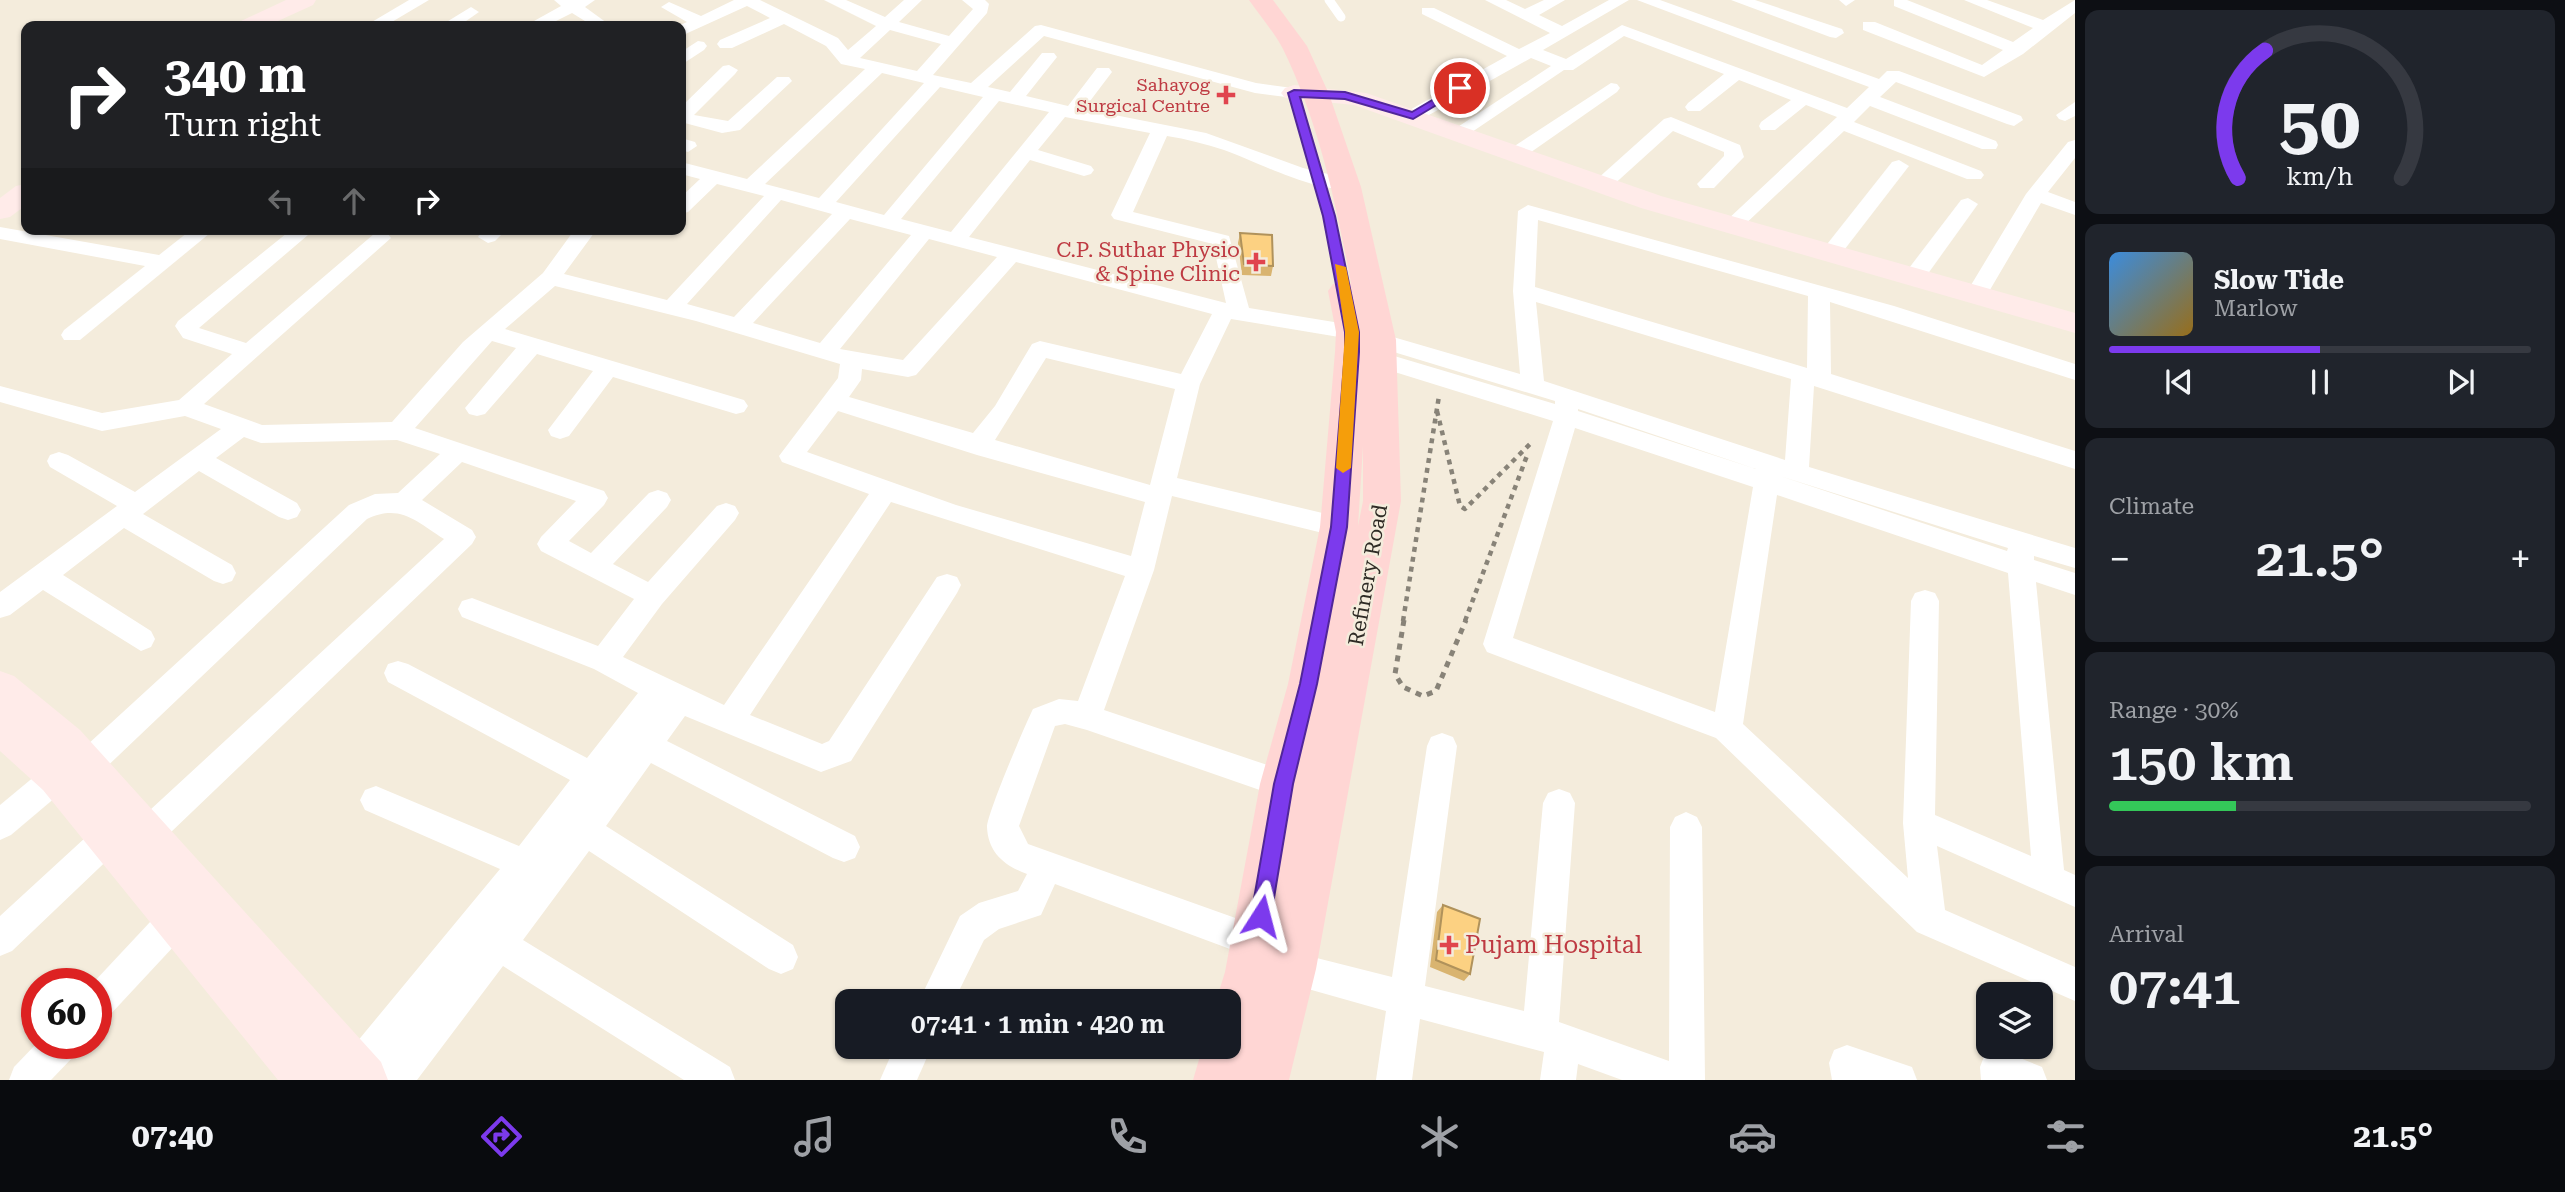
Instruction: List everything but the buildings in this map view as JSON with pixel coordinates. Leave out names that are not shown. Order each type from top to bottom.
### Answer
[{"type":"main road","name":"Refinery Road","points":[[1242,0],[1305,94]]},
{"type":"main road","name":"Refinery Road","points":[[1261,0],[1294,46],[1305,94],[1332,182],[1329,216],[1366,346],[1380,523],[1291,969],[1262,1080]]},
{"type":"main road","name":"Refinery Road","points":[[1220,1080],[1255,951],[1283,784],[1309,684],[1339,527],[1366,346]]},
{"type":"street","points":[[260,21],[287,8],[330,0]]},
{"type":"street","points":[[382,21],[421,0]]},
{"type":"street","points":[[686,29],[747,0],[832,42],[847,60],[929,77],[1067,112],[1161,128],[1245,152],[1332,182]]},
{"type":"street","points":[[832,0],[886,24],[952,42]]},
{"type":"street","points":[[847,60],[914,0]]},
{"type":"street","points":[[824,204],[929,77],[952,42],[981,10],[981,4],[970,0]]},
{"type":"street","points":[[1493,0],[1561,32]]},
{"type":"street","points":[[1526,15],[1556,0]]},
{"type":"street","points":[[1413,116],[1523,52],[1621,0]]},
{"type":"street","points":[[1645,0],[1875,92],[1989,145]]},
{"type":"street","points":[[1739,0],[1836,33]]},
{"type":"street","points":[[1972,0],[2046,27]]},
{"type":"street","points":[[541,21],[573,2],[597,21]]},
{"type":"street","points":[[1900,3],[2017,50]]},
{"type":"street","points":[[1869,26],[1984,72],[2075,5]]},
{"type":"street","points":[[669,7],[701,22]]},
{"type":"street","points":[[1428,11],[1523,52],[1567,66],[1622,30],[1804,98],[1846,120],[1973,175]]},
{"type":"street","points":[[456,21],[471,12]]},
{"type":"street","points":[[726,44],[782,19]]},
{"type":"street","points":[[975,89],[1041,30],[1255,88],[1345,96],[1413,116],[1603,184],[1733,225],[2074,321]]},
{"type":"street","points":[[686,56],[698,46]]},
{"type":"street","points":[[890,221],[1004,97],[1048,57]]},
{"type":"street","points":[[752,185],[878,66]]},
{"type":"street","points":[[686,112],[729,70]]},
{"type":"street","points":[[1459,132],[1555,70]]},
{"type":"street","points":[[956,239],[1026,153],[1103,72]]},
{"type":"street","points":[[1694,107],[1738,72]]},
{"type":"street","points":[[1733,225],[1893,75],[2014,120]]},
{"type":"street","points":[[686,118],[722,127],[733,126],[783,81]]},
{"type":"street","points":[[1517,153],[1611,88]]},
{"type":"street","points":[[1768,126],[1804,98]]},
{"type":"street","points":[[1603,184],[1671,123],[1733,149],[1734,157],[1707,184]]},
{"type":"street","points":[[1087,717],[1141,569],[1188,384],[1232,312],[1222,240],[1121,215],[1161,128]]},
{"type":"street","points":[[1976,295],[2036,194],[2075,146]]},
{"type":"street","points":[[1026,153],[1084,170]]},
{"type":"street","points":[[1831,253],[1899,166]]},
{"type":"street","points":[[686,169],[1232,312],[1533,386],[1559,407]]},
{"type":"street","points":[[686,203],[714,176]]},
{"type":"street","points":[[0,195],[21,180]]},
{"type":"street","points":[[672,308],[778,192]]},
{"type":"street","points":[[2036,194],[2075,209]]},
{"type":"street","points":[[0,211],[21,196]]},
{"type":"street","points":[[1914,277],[1968,204]]},
{"type":"street","points":[[737,326],[847,210]]},
{"type":"street","points":[[1533,386],[1524,290],[1528,211],[1819,292],[2075,372]]},
{"type":"street","points":[[825,352],[925,231]]},
{"type":"street","points":[[0,233],[164,263]]},
{"type":"street","points":[[72,335],[198,235]]},
{"type":"street","points":[[249,352],[191,333],[186,326],[298,235]]},
{"type":"street","points":[[398,431],[471,347],[551,278],[581,235]]},
{"type":"street","points":[[186,407],[381,238]]},
{"type":"street","points":[[551,278],[672,308],[852,360],[908,369],[1012,254]]},
{"type":"street","points":[[1524,290],[2075,460]]},
{"type":"street","points":[[1796,472],[1811,377],[1819,292]]},
{"type":"street","points":[[488,332],[736,406]]},
{"type":"street","points":[[477,408],[532,345]]},
{"type":"street","points":[[1366,346],[1441,379],[1559,407],[2020,552],[2075,558]]},
{"type":"street","points":[[977,446],[1003,412],[1040,349],[1188,384]]},
{"type":"street","points":[[852,360],[849,380],[791,456],[950,513],[1141,569]]},
{"type":"street","points":[[560,430],[608,368]]},
{"type":"street","points":[[0,394],[102,422],[186,407],[261,434],[398,431],[595,498],[550,544],[652,596]]},
{"type":"street","points":[[833,401],[977,446],[1160,491],[1339,527]]},
{"type":"street","points":[[1559,407],[1497,644],[1727,729],[1929,920],[2075,984]]},
{"type":"street","points":[[0,607],[242,426]]},
{"type":"street","points":[[404,502],[459,451]]},
{"type":"street","points":[[198,459],[288,510]]},
{"type":"street","points":[[59,461],[223,573]]},
{"type":"street","points":[[1767,473],[1796,472],[2020,552],[2075,584]]},
{"type":"street","points":[[1727,729],[1767,473]]},
{"type":"street","points":[[730,720],[886,490]]},
{"type":"street","points":[[594,567],[659,500]]},
{"type":"street","points":[[0,825],[72,771],[358,512],[375,504],[404,502],[463,537],[127,842],[0,939]]},
{"type":"street","points":[[604,661],[652,596],[726,513]]},
{"type":"street","points":[[2020,552],[2062,885]]},
{"type":"street","points":[[42,575],[141,639]]},
{"type":"street","points":[[472,608],[604,661],[668,694],[821,758],[830,757],[840,751],[947,585]]},
{"type":"street","points":[[1925,601],[1919,823],[1929,920]]},
{"type":"street","points":[[398,673],[592,776]]},
{"type":"street","points":[[0,688],[65,743],[72,771]]},
{"type":"street","points":[[371,1078],[498,944],[648,746],[668,694]]},
{"type":"street","points":[[371,1078],[525,864],[592,776],[668,694]]},
{"type":"street","points":[[1283,784],[1063,710],[1052,712],[1043,718],[1003,826],[1009,848],[1017,855],[1255,951],[1291,969],[1551,1037],[1672,1080]]},
{"type":"street","points":[[0,725],[72,771],[127,842],[177,918],[311,1080]]},
{"type":"street","points":[[648,746],[844,847]]},
{"type":"street","points":[[1394,1080],[1403,999],[1443,746]]},
{"type":"street","points":[[376,800],[525,864]]},
{"type":"street","points":[[1558,1080],[1551,1037],[1559,803]]},
{"type":"street","points":[[1919,823],[2062,885]]},
{"type":"street","points":[[1686,827],[1687,1080]]},
{"type":"street","points":[[584,830],[782,957]]},
{"type":"street","points":[[127,842],[371,1078]]},
{"type":"street","points":[[942,989],[972,928],[991,915],[1029,904],[1047,866]]},
{"type":"street","points":[[112,989],[177,918]]},
{"type":"street","points":[[498,944],[716,1080]]},
{"type":"street","points":[[27,1080],[46,1059]]},
{"type":"street","points":[[898,1080],[908,1059]]},
{"type":"street","points":[[1850,1080],[1847,1063],[1899,1080]]},
{"type":"street","points":[[1999,1080],[1998,1067],[2029,1080]]},
{"type":"lane","points":[[1329,0],[1341,17]]},
{"type":"path","points":[[1441,379],[1395,674],[1403,687],[1423,696],[1436,691],[1482,580],[1532,442]]},
{"type":"path","points":[[1437,409],[1462,508],[1469,508],[1532,442],[1559,407]]},
{"type":"slow traffic","points":[[1339,267],[1352,332],[1343,468]]},
{"type":"place","name":"Sahayog Surgical Centre","points":[[1226,95]]},
{"type":"place","name":"C.P. Suthar Physio & Spine Clinic","points":[[1256,262]]},
{"type":"place","name":"Pujam Hospital","points":[[1449,945]]},
{"type":"route","points":[[1261,916],[1283,784],[1309,684],[1339,527],[1352,352],[1352,332],[1329,216],[1294,93],[1357,98],[1413,116],[1460,88]]}]
